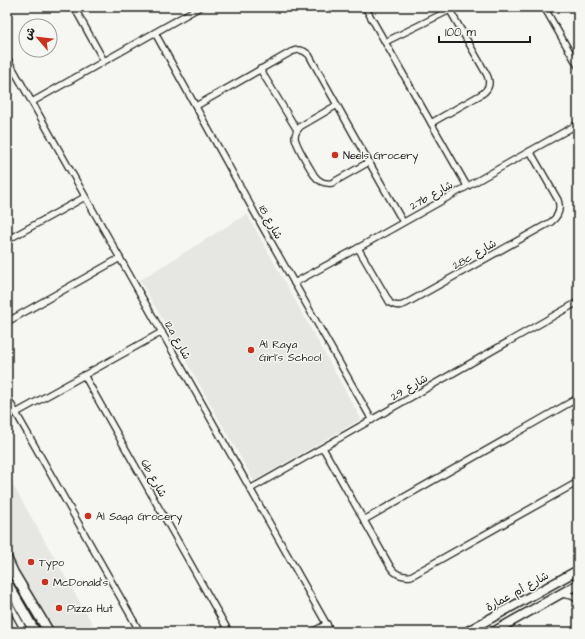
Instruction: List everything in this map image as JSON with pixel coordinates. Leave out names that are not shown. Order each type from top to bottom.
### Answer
[{"type":"main road","points":[[7,559],[10,569],[49,632]]},
{"type":"main road","points":[[7,583],[35,632]]},
{"type":"street","points":[[74,7],[104,61]]},
{"type":"street","points":[[32,102],[155,33],[190,9],[200,7]]},
{"type":"street","points":[[544,7],[578,66]]},
{"type":"street","points":[[367,8],[467,186]]},
{"type":"street","points":[[385,42],[449,8],[487,75],[489,87],[482,94],[431,123]]},
{"type":"street","name":"شارع 18","points":[[155,33],[372,420]]},
{"type":"street","points":[[196,106],[291,52],[298,50],[304,51],[308,55],[404,222]]},
{"type":"street","name":"12a شارع","points":[[7,58],[331,632]]},
{"type":"street","points":[[260,69],[297,130]]},
{"type":"street","points":[[337,105],[301,126],[296,133],[296,141],[314,175],[322,182],[327,184],[332,183],[369,162]]},
{"type":"street","name":"27b شارع","points":[[294,283],[577,124]]},
{"type":"street","name":"28c شارع","points":[[358,248],[390,303],[398,306],[405,304],[551,222],[558,214],[560,205],[530,151]]},
{"type":"street","points":[[7,240],[85,197]]},
{"type":"street","points":[[7,322],[120,258]]},
{"type":"street","name":"شارع 29","points":[[250,489],[578,302]]},
{"type":"street","points":[[16,413],[162,332]]},
{"type":"street","name":"6b شارع","points":[[84,375],[229,632]]},
{"type":"street","points":[[7,397],[140,632]]},
{"type":"street","points":[[364,520],[578,398]]},
{"type":"street","points":[[322,448],[394,573],[405,577],[411,576],[578,482]]},
{"type":"street","name":"شارع أم عمارة","points":[[466,632],[578,570]]},
{"type":"street","name":"شارع أم عمارة","points":[[492,632],[578,584]]},
{"type":"street","points":[[560,594],[569,595],[578,600]]},
{"type":"street","points":[[7,599],[25,632]]},
{"type":"street","points":[[312,632],[327,624]]},
{"type":"shaded area","name":"Al Raya Girl's School","points":[[247,214],[361,419],[254,481],[140,280]]},
{"type":"shaded area","points":[[7,475],[97,632],[48,632],[7,559]]},
{"type":"place","name":"Neels Grocery","points":[[335,155]]},
{"type":"place","name":"Al Raya Girl's School","points":[[251,350]]},
{"type":"place","name":"Al Saqa Grocery","points":[[88,516]]},
{"type":"place","name":"Typo","points":[[31,562]]},
{"type":"place","name":"McDonald's","points":[[45,582]]},
{"type":"place","name":"Pizza Hut","points":[[59,608]]}]
